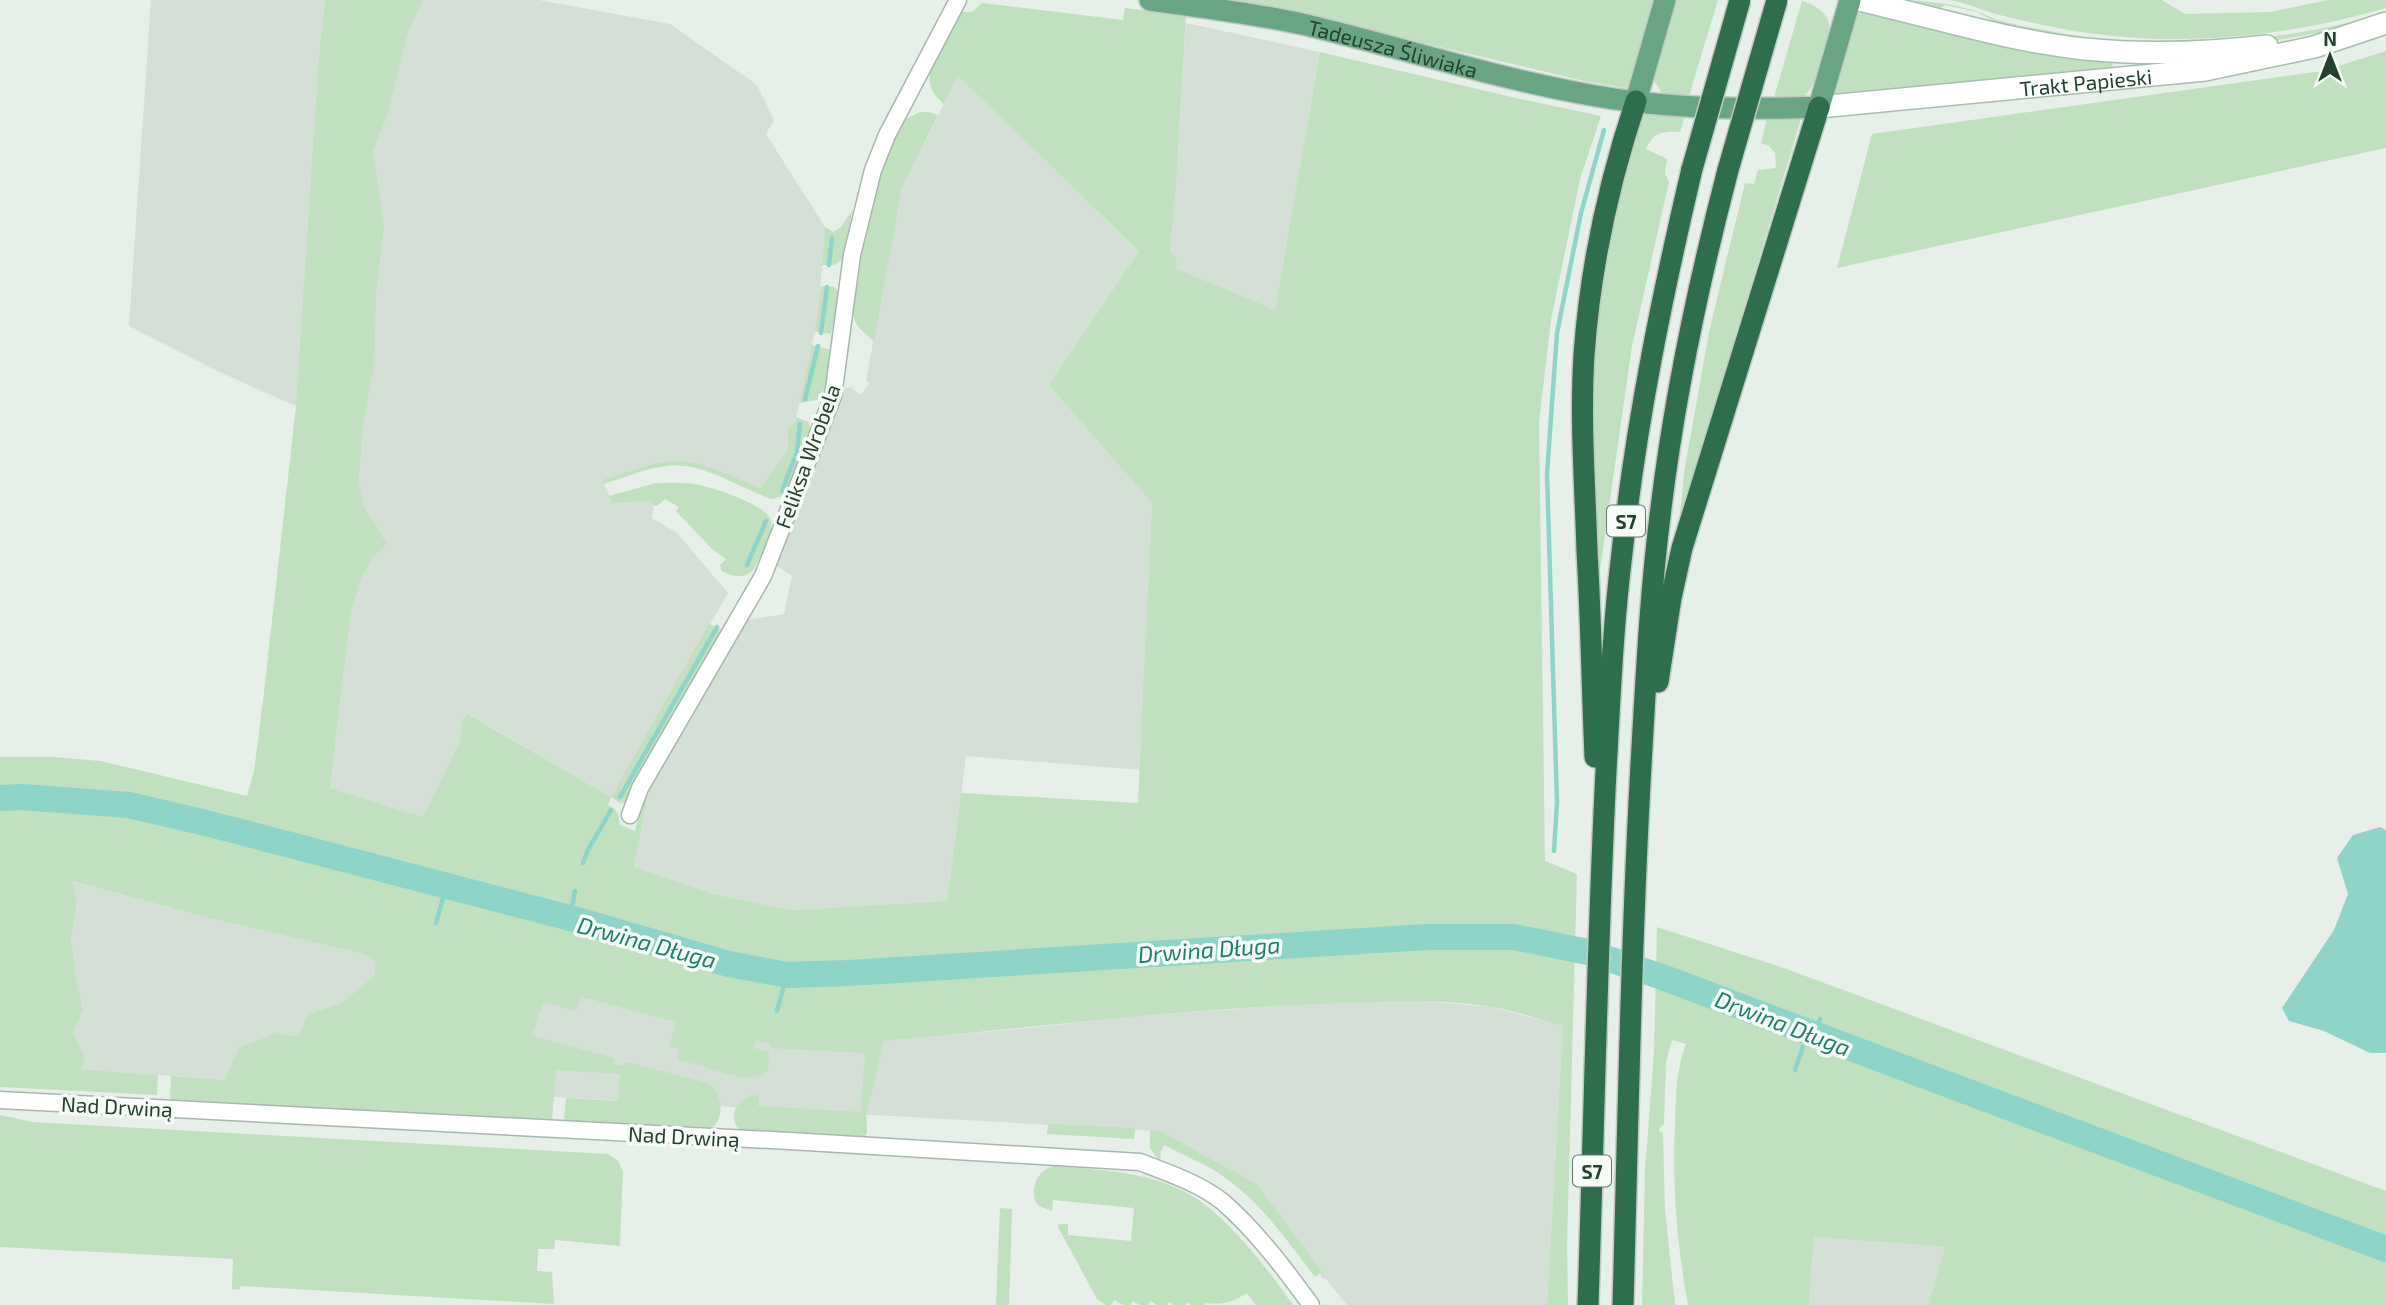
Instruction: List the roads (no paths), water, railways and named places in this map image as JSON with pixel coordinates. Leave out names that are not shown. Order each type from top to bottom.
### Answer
[{"type":"highway","name":"S7","points":[[1588,1305],[1601,878],[1614,626],[1630,487],[1643,394],[1667,274],[1692,169],[1740,0]]},
{"type":"highway","name":"S7","points":[[1623,1305],[1635,884],[1650,608],[1664,483],[1687,339],[1704,263],[1777,0]]},
{"type":"highway","points":[[1601,878],[1584,481],[1584,355],[1600,244],[1623,140],[1636,101]]},
{"type":"highway","points":[[1640,794],[1671,598],[1682,548],[1819,107]]},
{"type":"main road","name":"Tadeusza Śliwiaka","points":[[1150,0],[1299,23],[1519,80],[1597,96],[1694,106],[1819,107]]},
{"type":"main road","points":[[1636,101],[1665,0]]},
{"type":"main road","points":[[1819,107],[1850,0]]},
{"type":"street","name":"Feliksa Wrobela","points":[[630,815],[644,781],[763,576],[833,396],[852,255],[873,170],[887,135],[958,0]]},
{"type":"street","name":"Trakt Papieski","points":[[1859,0],[2025,39],[2086,49],[2203,51],[2349,34]]},
{"type":"street","name":"Trakt Papieski","points":[[1819,107],[2205,70],[2293,53],[2386,23]]},
{"type":"street","name":"Nad Drwiną","points":[[0,1100],[790,1141],[1140,1163],[1181,1178],[1221,1201],[1252,1232],[1311,1305]]},
{"type":"water","points":[[2380,827],[2386,830],[2386,1053],[2370,1053],[2324,1031],[2289,1021],[2282,1008],[2334,930],[2348,894],[2337,858],[2353,835]]},
{"type":"waterway","points":[[1554,851],[1557,802],[1547,474],[1557,333],[1581,213],[1604,130]]},
{"type":"waterway","points":[[829,265],[832,238]]},
{"type":"waterway","points":[[821,333],[827,287]]},
{"type":"waterway","points":[[805,399],[818,346]]},
{"type":"waterway","points":[[782,491],[797,452],[800,424]]},
{"type":"waterway","points":[[747,565],[766,521]]},
{"type":"waterway","points":[[620,797],[717,627]]},
{"type":"waterway","name":"Drwina Długa","points":[[0,798],[21,797],[129,805],[570,918],[729,964],[787,975],[1426,937],[1514,937],[1588,952],[1662,977],[2386,1249]]},
{"type":"waterway","points":[[583,863],[611,810]]},
{"type":"waterway","points":[[436,923],[446,887]]},
{"type":"waterway","points":[[570,918],[575,891]]},
{"type":"waterway","points":[[777,1011],[787,975]]},
{"type":"waterway","points":[[1814,1034],[1820,1019]]},
{"type":"waterway","points":[[1795,1070],[1808,1032]]}]
